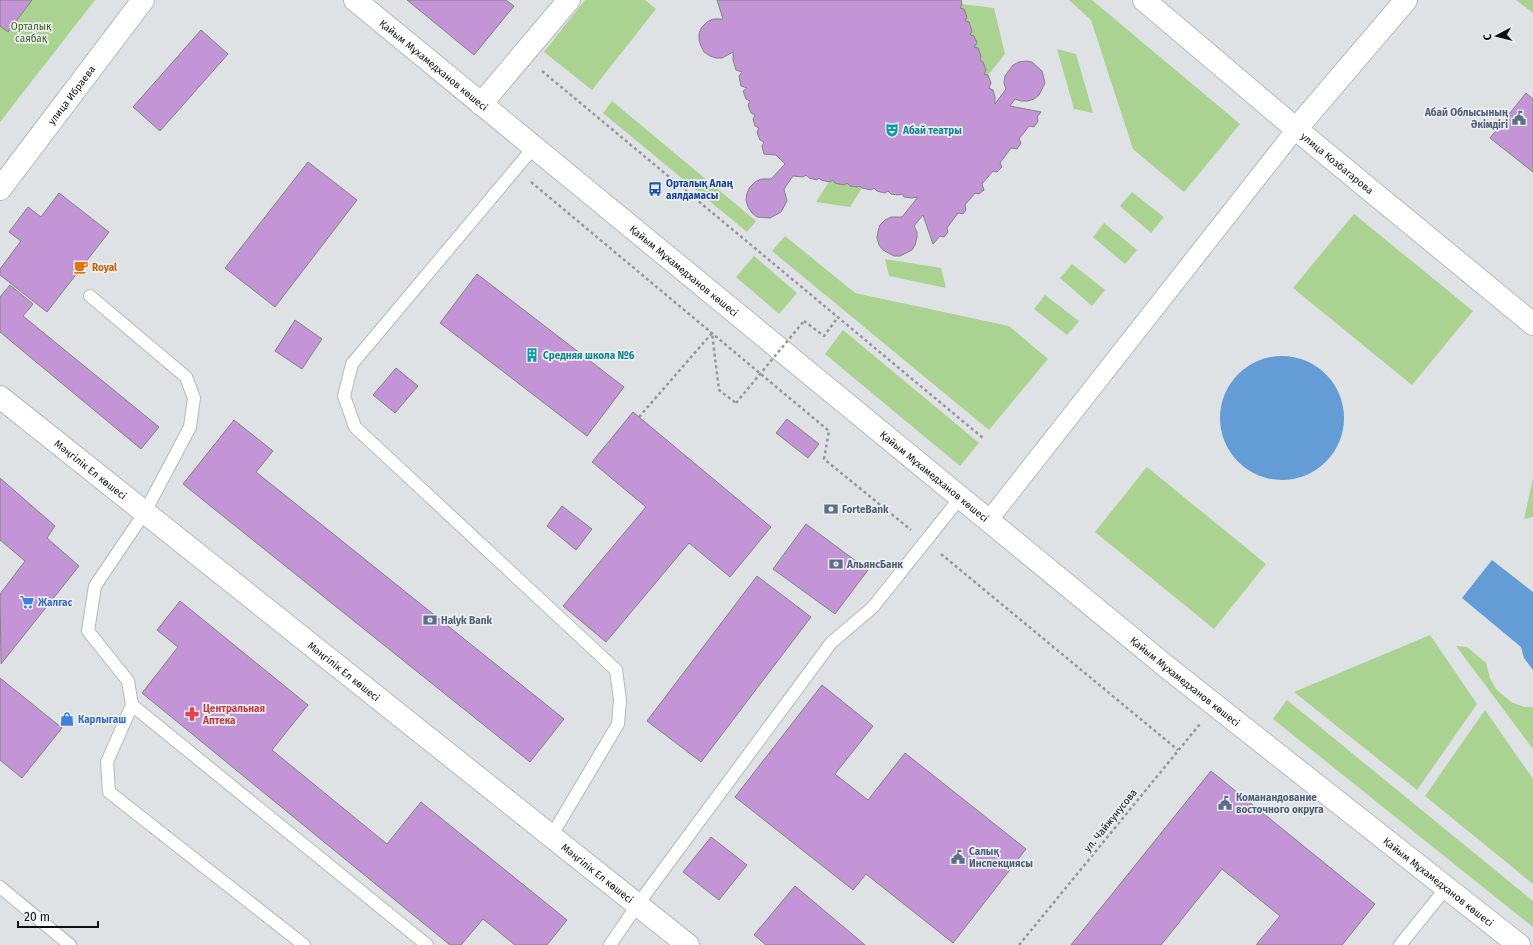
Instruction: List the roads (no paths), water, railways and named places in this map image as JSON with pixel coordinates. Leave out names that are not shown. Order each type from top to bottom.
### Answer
[{"type":"street","name":"улица Ибраева","points":[[0,189],[143,0]]},
{"type":"street","name":"Қайым Мұхамедханов көшесі","points":[[355,0],[1215,706],[1519,945]]},
{"type":"street","points":[[481,104],[568,0]]},
{"type":"street","name":"улица Козбагарова","points":[[1144,0],[1296,130],[1533,324]]},
{"type":"street","points":[[988,521],[1296,130],[1406,0]]},
{"type":"street","name":"Мәңгілік Ел көшесі","points":[[0,397],[552,835],[688,945]]},
{"type":"lane","points":[[534,147],[352,364],[344,396],[355,427],[616,670],[620,700],[618,724],[552,835]]},
{"type":"lane","points":[[90,296],[186,377],[194,398],[190,428],[145,512],[95,586],[88,631],[128,681],[132,705],[107,762],[109,792],[302,944]]},
{"type":"lane","points":[[610,945],[638,904],[831,643],[873,608],[960,498]]},
{"type":"lane","points":[[132,705],[427,945]]},
{"type":"lane","points":[[0,887],[70,945]]},
{"type":"lane","points":[[1400,945],[1446,888]]},
{"type":"water","points":[[1282,356],[1306,361],[1326,374],[1339,394],[1344,418],[1339,442],[1326,462],[1306,475],[1282,480],[1258,475],[1238,462],[1225,442],[1220,418],[1225,394],[1238,374],[1258,361]]},
{"type":"water","points":[[1492,560],[1533,592],[1533,670],[1524,658],[1521,647],[1462,598]]},
{"type":"place","name":"Абай Облысының Әкімдігі","points":[[1519,118]]},
{"type":"place","name":"Абай театры","points":[[892,130]]},
{"type":"place","name":"Орталық Алаң аялдамасы","points":[[655,189]]},
{"type":"place","name":"Royal","points":[[81,267]]},
{"type":"place","name":"Средняя школа №6","points":[[532,355]]},
{"type":"place","name":"ForteBank","points":[[831,509]]},
{"type":"place","name":"АльянсБанк","points":[[836,564]]},
{"type":"place","name":"Жалгас","points":[[27,602]]},
{"type":"place","name":"Halyk Bank","points":[[430,620]]},
{"type":"place","name":"Центральная Аптека","points":[[192,714]]},
{"type":"place","name":"Карлыгаш","points":[[67,719]]},
{"type":"place","name":"Команандование восточного округа","points":[[1225,803]]},
{"type":"place","name":"Салық Инспекциясы","points":[[958,857]]},
{"type":"park label","name":"Орталық саябақ","points":[[31,32]]}]
